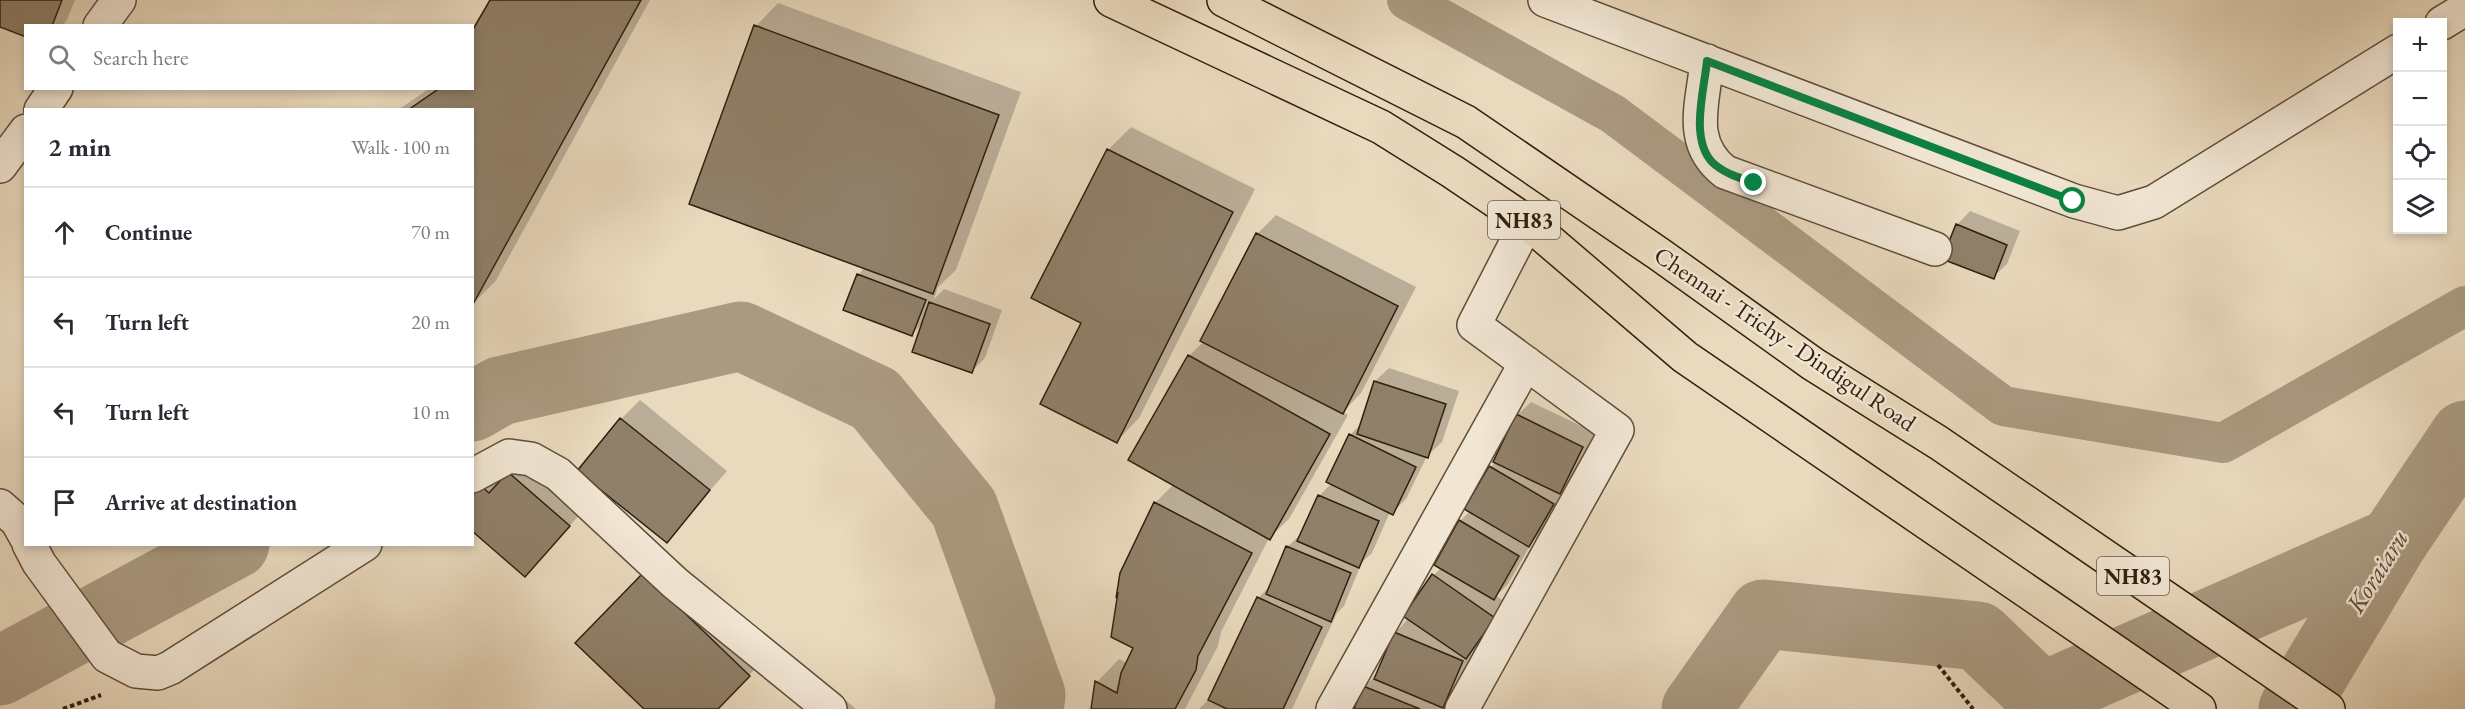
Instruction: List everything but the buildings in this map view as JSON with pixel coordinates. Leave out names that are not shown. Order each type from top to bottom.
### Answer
[{"type":"highway","name":"NH83","points":[[1111,0],[1381,127],[1527,222],[1685,357],[2199,709]]},
{"type":"highway","name":"Chennai - Trichy - Dindigul Road","points":[[1224,0],[1466,122],[1659,254],[1813,364],[1939,443],[2328,709]]},
{"type":"street","points":[[101,24],[119,0]]},
{"type":"street","points":[[1545,0],[2073,201],[2118,213],[2154,202],[2393,53]]},
{"type":"street","points":[[2447,19],[2465,9]]},
{"type":"street","points":[[1707,61],[1700,133],[1704,149],[1713,162],[1725,172],[1935,249]]},
{"type":"street","points":[[41,108],[55,90]]},
{"type":"street","points":[[0,166],[24,134]]},
{"type":"street","points":[[1462,709],[1617,430],[1474,325],[1527,222]]},
{"type":"street","points":[[1333,709],[1526,363]]},
{"type":"street","points":[[474,475],[509,456],[531,459],[558,474],[675,583],[830,709]]},
{"type":"street","points":[[0,506],[17,521],[24,534]]},
{"type":"street","points":[[31,548],[107,656],[136,671],[158,673],[170,668],[362,546]]},
{"type":"path","points":[[1938,665],[1973,709]]},
{"type":"waterway","points":[[1407,0],[1613,114],[2003,406],[2223,443],[2465,306]]},
{"type":"waterway","points":[[474,406],[500,391],[741,336],[875,399],[964,508],[1031,695],[1029,709]]},
{"type":"waterway","name":"Koraiaru","points":[[2293,709],[2393,542],[2465,435]]},
{"type":"waterway","points":[[1696,709],[1763,614],[1978,636],[2042,697],[2393,542]]},
{"type":"waterway","points":[[0,671],[231,546]]},
{"type":"route","points":[[1754,183],[1725,172],[1713,162],[1704,149],[1700,133],[1707,61],[2073,201]]}]
